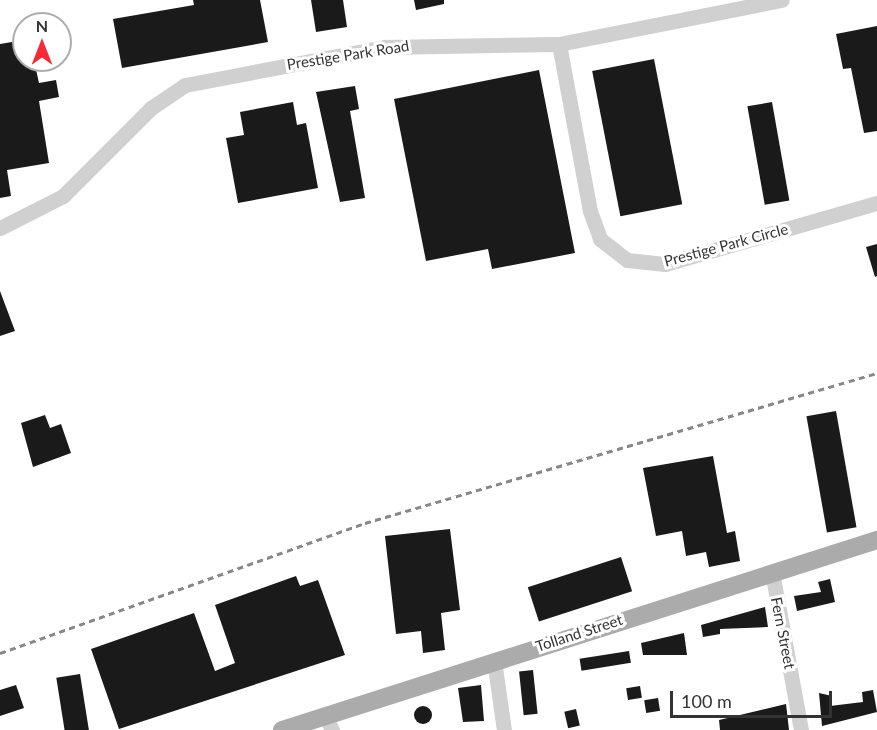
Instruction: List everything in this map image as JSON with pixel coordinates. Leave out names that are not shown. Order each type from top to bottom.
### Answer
[{"type":"main road","name":"Tolland Street","points":[[282,730],[328,722],[494,660],[877,540]]},
{"type":"street","name":"Prestige Park Road","points":[[0,228],[63,196],[151,108],[185,86],[385,47],[559,44],[782,0]]},
{"type":"street","name":"Prestige Park Circle","points":[[559,44],[590,212],[600,238],[627,260],[665,264],[877,203]]},
{"type":"street","name":"Fern Street","points":[[772,572],[801,730]]},
{"type":"street","points":[[494,660],[504,730]]},
{"type":"building","points":[[193,0],[260,0],[268,42],[122,68],[113,19],[194,5]]},
{"type":"building","points":[[311,0],[343,0],[347,27],[316,32]]},
{"type":"building","points":[[414,0],[444,0],[444,4],[416,10]]},
{"type":"building","points":[[877,26],[877,131],[864,133],[851,68],[843,69],[836,34]]},
{"type":"building","points":[[12,42],[12,72],[37,72],[39,83],[56,80],[59,97],[39,101],[49,163],[7,170],[11,196],[0,198],[0,44]]},
{"type":"building","points":[[654,59],[682,204],[620,216],[592,71]]},
{"type":"building","points":[[539,70],[575,253],[492,269],[488,249],[426,261],[394,99]]},
{"type":"building","points":[[355,86],[359,109],[350,111],[365,198],[340,202],[316,92]]},
{"type":"building","points":[[293,102],[297,125],[306,123],[318,188],[238,203],[226,138],[244,135],[240,112]]},
{"type":"building","points":[[772,102],[789,200],[765,205],[747,106]]},
{"type":"building","points":[[877,244],[877,276],[875,277],[866,247]]},
{"type":"building","points":[[0,291],[15,331],[0,336]]},
{"type":"building","points":[[836,411],[856,527],[827,532],[806,416]]},
{"type":"building","points":[[45,415],[50,428],[61,424],[71,453],[33,467],[21,423]]},
{"type":"building","points":[[713,456],[727,533],[735,531],[740,561],[709,567],[706,552],[686,556],[682,531],[656,536],[643,468]]},
{"type":"building","points":[[450,529],[460,610],[441,613],[445,650],[423,653],[421,631],[396,634],[385,536]]},
{"type":"building","points":[[621,557],[632,591],[539,622],[528,587]]},
{"type":"building","points":[[296,576],[300,586],[318,580],[345,655],[119,729],[91,649],[194,613],[215,671],[235,663],[215,605]]},
{"type":"building","points":[[830,579],[835,602],[797,611],[794,596],[821,592],[818,582]]},
{"type":"building","points":[[765,607],[768,627],[720,629],[720,634],[703,637],[701,625]]},
{"type":"building","points":[[684,633],[687,655],[643,655],[641,643]]},
{"type":"building","points":[[629,651],[631,663],[581,671],[580,659]]},
{"type":"building","points":[[533,670],[538,714],[524,715],[519,671]]},
{"type":"building","points":[[80,674],[89,730],[65,730],[56,678]]},
{"type":"building","points":[[16,685],[24,708],[0,716],[0,690]]},
{"type":"building","points":[[481,685],[484,721],[463,722],[458,688]]},
{"type":"building","points":[[640,686],[642,698],[628,700],[626,688]]},
{"type":"building","points":[[873,690],[877,712],[822,726],[819,693],[832,696],[830,706],[863,702],[862,692]]},
{"type":"building","points":[[658,698],[660,711],[646,713],[644,700]]},
{"type":"building","points":[[786,704],[789,730],[720,730],[719,720]]},
{"type":"building","points":[[423,706],[429,709],[432,715],[429,721],[423,724],[417,721],[414,715],[417,709]]},
{"type":"building","points":[[576,709],[580,726],[568,728],[564,712]]},
{"type":"railway","points":[[0,653],[365,523],[877,373]]}]
